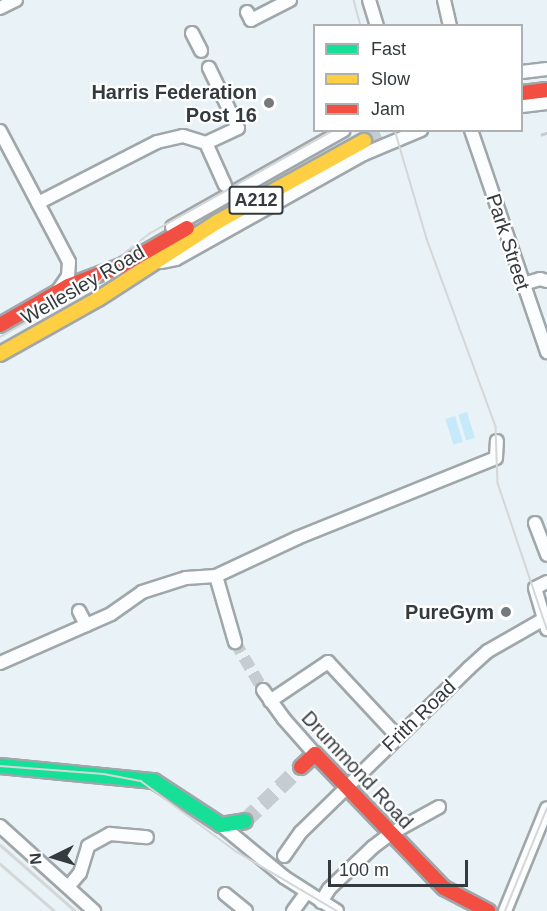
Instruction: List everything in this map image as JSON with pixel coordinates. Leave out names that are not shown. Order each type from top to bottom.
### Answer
[{"type":"main road","points":[[523,83],[547,80]]},
{"type":"main road","points":[[523,93],[547,90]]},
{"type":"main road","name":"A212","points":[[149,257],[242,208],[362,137]]},
{"type":"main road","name":"Wellesley Road","points":[[0,325],[57,291],[149,257]]},
{"type":"main road","name":"Wellesley Road","points":[[0,354],[98,299],[149,257]]},
{"type":"main road","points":[[301,767],[315,754]]},
{"type":"main road","name":"Drummond Road","points":[[315,754],[444,888],[488,911]]},
{"type":"main road","points":[[0,766],[154,781],[221,825],[245,821]]},
{"type":"street","points":[[0,8],[16,0]]},
{"type":"street","points":[[247,12],[251,20],[290,0]]},
{"type":"street","points":[[369,0],[376,24]]},
{"type":"street","points":[[444,0],[450,24]]},
{"type":"street","points":[[192,33],[201,51]]},
{"type":"street","points":[[38,203],[157,142],[183,136],[206,143],[238,128],[209,68]]},
{"type":"street","points":[[523,72],[547,69]]},
{"type":"street","points":[[523,106],[547,103]]},
{"type":"street","points":[[0,131],[70,265],[68,276],[57,291]]},
{"type":"street","name":"Wellesley Road","points":[[340,132],[160,234],[149,257],[176,259],[364,154],[408,133]]},
{"type":"street","name":"Park Street","points":[[472,132],[547,352]]},
{"type":"street","points":[[206,143],[225,185]]},
{"type":"street","points":[[524,288],[542,286],[547,282]]},
{"type":"street","points":[[0,663],[111,614],[142,592],[186,578],[217,580],[297,538],[496,458],[497,441]]},
{"type":"street","points":[[535,523],[547,555]]},
{"type":"street","points":[[217,580],[235,642]]},
{"type":"street","points":[[545,624],[535,588],[547,582]]},
{"type":"street","points":[[79,611],[86,625]]},
{"type":"street","name":"Frith Road","points":[[284,856],[301,832],[397,736],[488,651],[545,624]]},
{"type":"street","points":[[270,701],[328,662],[397,736]]},
{"type":"street","name":"Drummond Road","points":[[263,690],[315,754]]},
{"type":"street","points":[[321,902],[336,882],[390,834],[439,807]]},
{"type":"street","points":[[505,911],[547,811]]},
{"type":"street","points":[[245,821],[246,834],[254,849]]},
{"type":"street","points":[[221,825],[254,849],[278,873],[337,911]]},
{"type":"street","points":[[0,826],[94,911]]},
{"type":"street","points":[[69,886],[82,867],[88,846],[110,834],[131,831],[147,837]]},
{"type":"street","points":[[293,911],[306,893]]},
{"type":"street","points":[[225,894],[246,911]]},
{"type":"shaded area","points":[[467,412],[475,438],[466,440],[458,415]]},
{"type":"shaded area","points":[[455,416],[463,442],[453,445],[445,419]]},
{"type":"tunnel","points":[[364,141],[382,132]]},
{"type":"tunnel","points":[[235,642],[263,690]]},
{"type":"tunnel","points":[[245,821],[301,767]]},
{"type":"tram line","points":[[354,0],[360,24]]},
{"type":"tram line","points":[[0,337],[99,282],[126,252],[149,234],[330,132]]},
{"type":"tram line","points":[[396,132],[427,239],[496,427],[498,483],[547,629]]},
{"type":"tram line","points":[[0,766],[104,774],[141,781],[237,852],[337,911]]},
{"type":"tram line","points":[[505,911],[547,808]]},
{"type":"railway","points":[[0,845],[75,911]]},
{"type":"railway","points":[[0,864],[54,911]]},
{"type":"traffic: fast","points":[[0,766],[154,781],[221,825],[245,821]]},
{"type":"traffic: slow","points":[[0,354],[98,299],[217,222],[364,141]]},
{"type":"traffic: jam","points":[[523,93],[547,90]]},
{"type":"traffic: jam","points":[[0,325],[68,286],[121,266],[187,228]]},
{"type":"traffic: jam","points":[[301,767],[315,754],[444,888],[488,911]]},
{"type":"place","name":"Harris Federation Post 16","points":[[269,103]]},
{"type":"place","name":"PureGym","points":[[506,612]]}]
